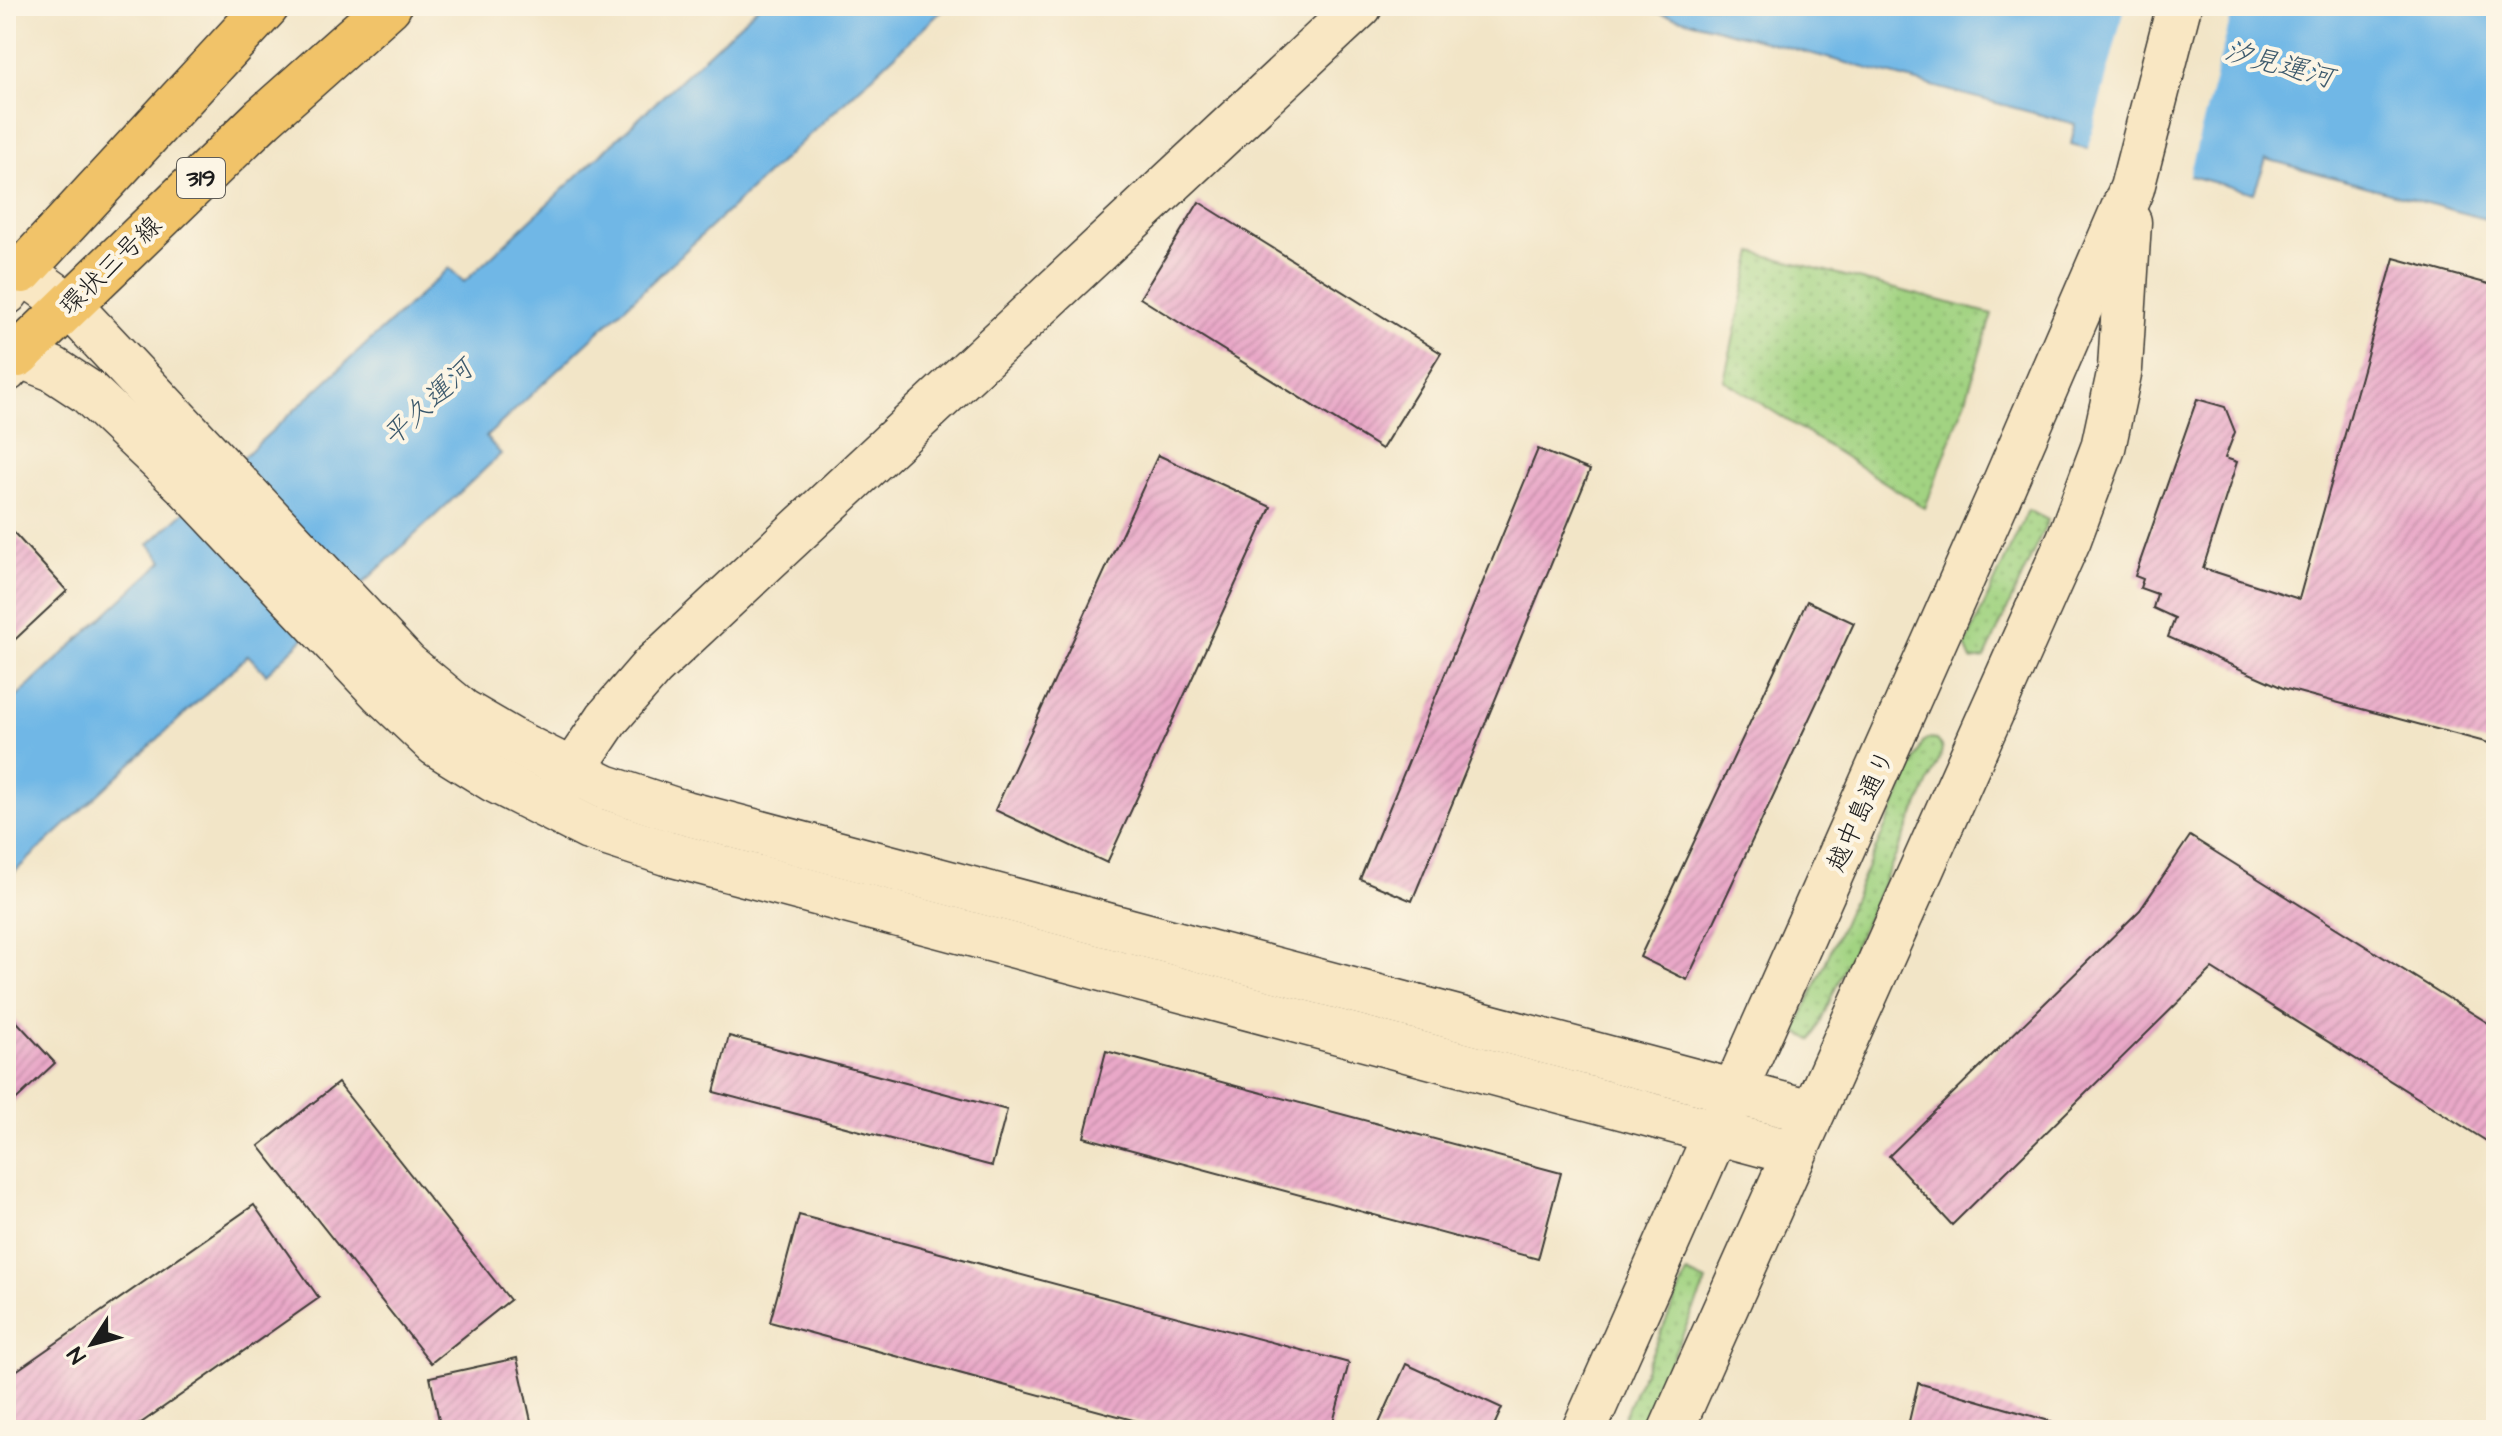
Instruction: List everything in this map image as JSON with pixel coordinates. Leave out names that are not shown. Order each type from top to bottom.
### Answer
[{"type":"main road","name":"319","points":[[11,276],[267,6]]},
{"type":"main road","name":"環状三号線","points":[[10,359],[263,118],[389,6]]},
{"type":"street","points":[[547,808],[607,719],[652,667],[1360,6]]},
{"type":"street","name":"越中島通り","points":[[1584,1430],[1999,496],[2132,188],[2179,6]]},
{"type":"street","name":"越中島通り","points":[[1671,1430],[2069,539],[2103,448],[2120,369],[2132,188]]},
{"type":"street","points":[[11,276],[68,304],[200,472],[348,629],[407,665],[462,711],[515,742],[605,787],[678,811],[1811,1112]]},
{"type":"street","points":[[10,359],[53,369],[200,472]]},
{"type":"street","points":[[348,629],[381,692],[436,744],[494,780],[589,828],[666,853],[1794,1153]]},
{"type":"green space","points":[[1753,252],[1992,314],[1965,402],[1925,508],[1724,380]]},
{"type":"green space","points":[[2028,510],[2048,520],[1985,658],[1971,660],[1965,646]]},
{"type":"green space","points":[[1936,740],[1942,747],[1941,756],[1812,1040],[1795,1031],[1923,742]]},
{"type":"green space","points":[[1687,1273],[1706,1282],[1640,1430],[1618,1430]]},
{"type":"water","name":"平久運河","points":[[759,6],[947,6],[486,437],[501,454],[266,674],[248,655],[6,880],[6,707],[163,561],[149,544],[449,268],[464,282]]},
{"type":"water","name":"汐見運河","points":[[1633,6],[2496,6],[2496,222],[2266,159],[2254,193],[2071,144],[2075,124]]},
{"type":"pier","points":[[2125,6],[2234,6],[2188,179],[2087,152]]},
{"type":"building","points":[[1199,202],[1441,353],[1382,449],[1140,298]]},
{"type":"building","points":[[2394,258],[2496,286],[2496,745],[2283,688],[2168,637],[2175,618],[2153,608],[2157,594],[2140,588],[2143,579],[2135,576],[2197,399],[2225,407],[2235,432],[2225,458],[2237,462],[2203,568],[2299,599]]},
{"type":"building","points":[[1538,449],[1590,470],[1412,901],[1360,879]]},
{"type":"building","points":[[1158,455],[1271,507],[1107,863],[995,810]]},
{"type":"building","points":[[6,524],[67,591],[6,648]]},
{"type":"building","points":[[1807,601],[1854,623],[1687,980],[1640,957]]},
{"type":"building","points":[[2190,836],[2496,1028],[2496,1147],[2212,969],[1952,1225],[1889,1156],[2140,910]]},
{"type":"building","points":[[6,1010],[55,1063],[6,1109]]},
{"type":"building","points":[[729,1036],[1007,1110],[992,1166],[714,1092]]},
{"type":"building","points":[[1106,1051],[1561,1173],[1538,1259],[1084,1137]]},
{"type":"building","points":[[338,1083],[510,1300],[431,1363],[259,1146]]},
{"type":"building","points":[[254,1205],[319,1298],[131,1430],[6,1430],[6,1378]]},
{"type":"building","points":[[799,1215],[1349,1363],[1331,1430],[1170,1430],[770,1322]]},
{"type":"building","points":[[517,1358],[533,1430],[441,1430],[430,1377]]},
{"type":"building","points":[[1406,1364],[1502,1408],[1492,1430],[1376,1430]]},
{"type":"building","points":[[1918,1383],[2077,1429],[2077,1430],[1907,1430]]}]
